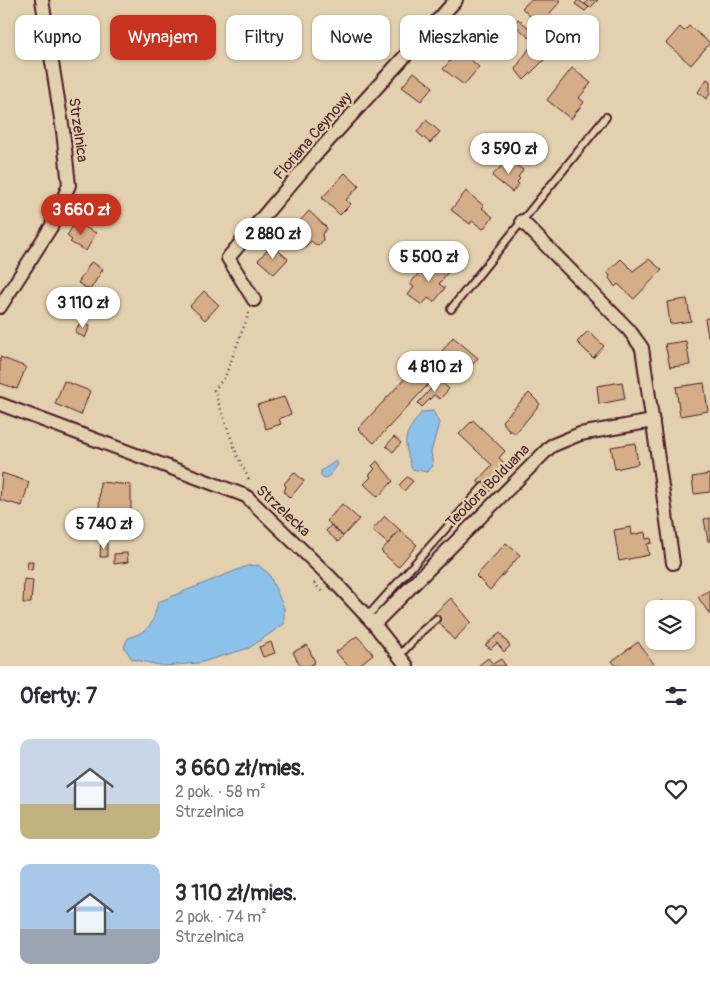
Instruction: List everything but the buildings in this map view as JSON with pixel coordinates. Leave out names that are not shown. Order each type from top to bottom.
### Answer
[{"type":"street","name":"Strzelnica","points":[[0,307],[52,227],[69,185],[63,131],[42,0]]},
{"type":"street","name":"Floriana Ceynowy","points":[[254,300],[228,258],[318,152],[456,0]]},
{"type":"street","points":[[522,221],[629,330],[642,348],[673,563]]},
{"type":"street","name":"Strzelecka","points":[[0,404],[246,496],[370,620],[403,661]]},
{"type":"street","name":"Teodora Bolduana","points":[[370,620],[551,446],[580,434],[653,421]]},
{"type":"lane","points":[[451,309],[606,117]]},
{"type":"lane","points":[[370,620],[483,487]]},
{"type":"lane","points":[[403,661],[422,630],[436,619]]},
{"type":"path","points":[[253,489],[237,455],[214,390],[225,377],[254,300]]},
{"type":"path","points":[[311,580],[325,594]]},
{"type":"water","points":[[433,411],[439,423],[431,452],[433,466],[427,472],[412,469],[406,438],[411,427],[422,412]]},
{"type":"water","points":[[336,461],[338,464],[331,474],[324,479],[321,476],[321,471]]},
{"type":"water","points":[[258,565],[269,574],[284,608],[284,624],[249,648],[199,663],[163,666],[132,659],[124,647],[128,638],[142,632],[149,626],[154,617],[158,602],[247,566]]}]
